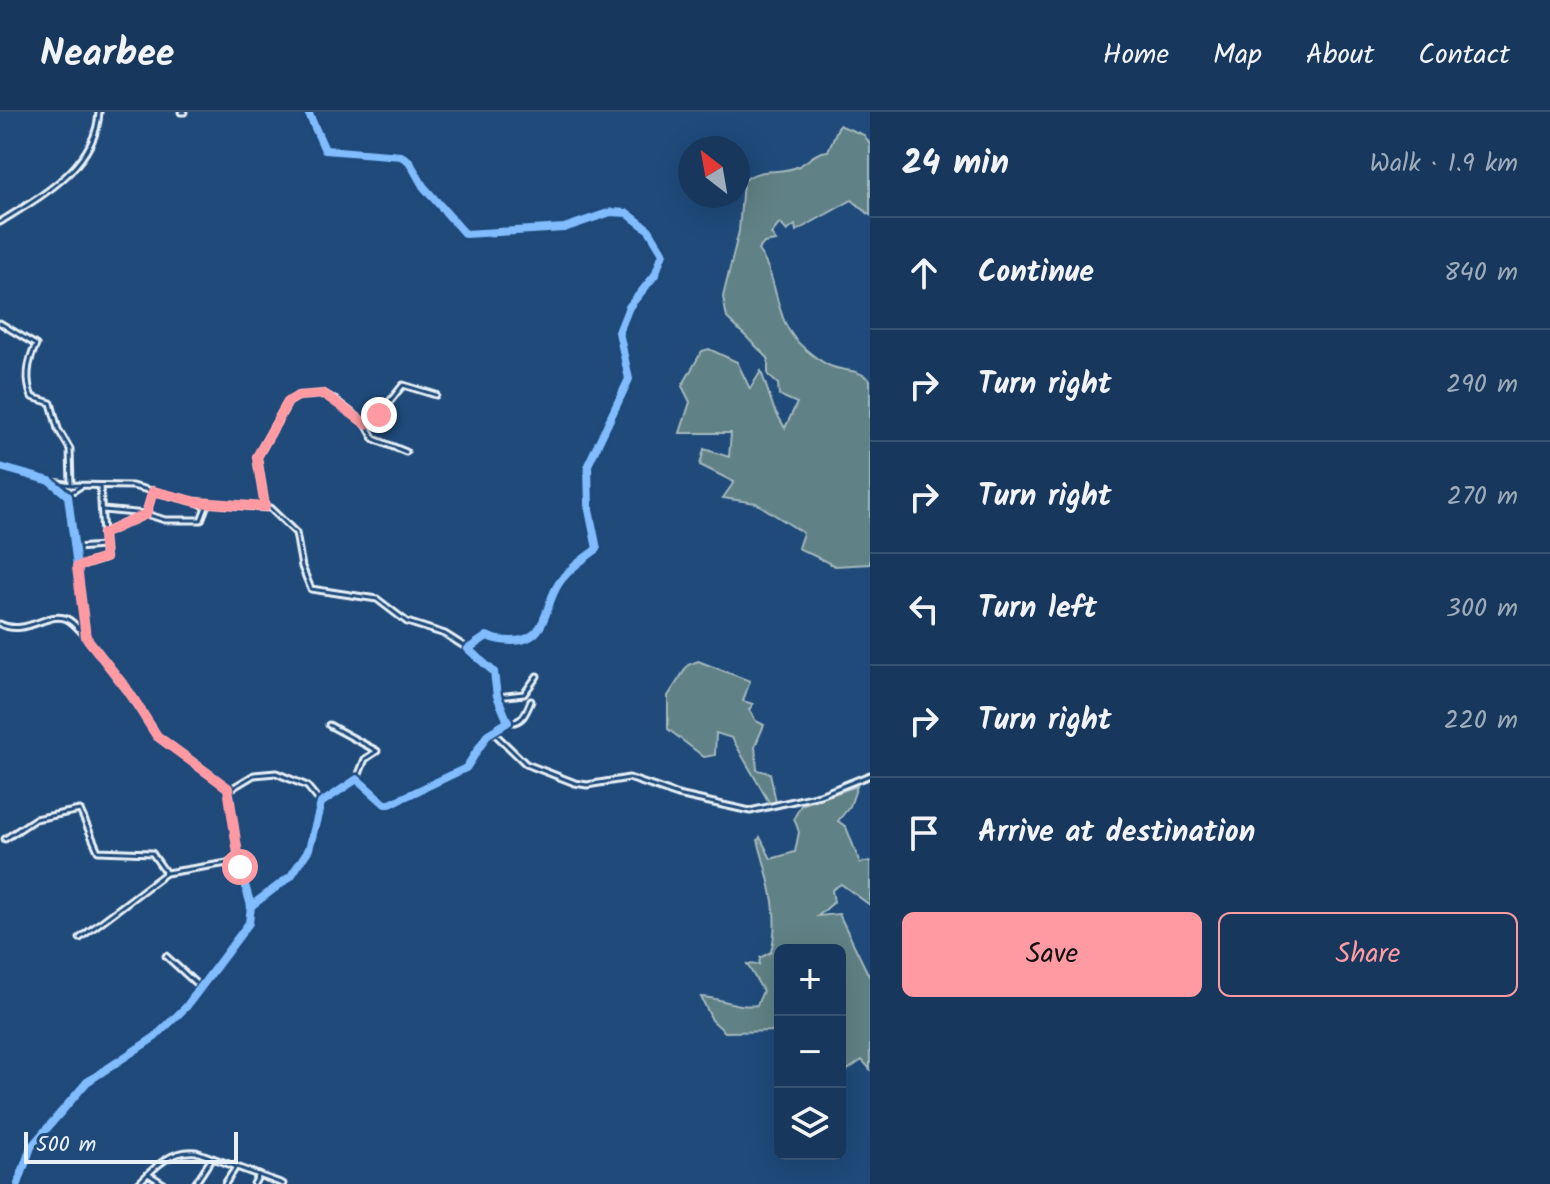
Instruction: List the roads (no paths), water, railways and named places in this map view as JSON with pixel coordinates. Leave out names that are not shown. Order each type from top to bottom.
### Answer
[{"type":"street","points":[[0,222],[34,202],[80,161],[96,133],[99,112]]},
{"type":"street","points":[[308,112],[325,150],[401,156],[409,161],[423,186],[465,234],[564,228],[611,212],[627,213],[649,230],[663,253],[655,275],[629,307],[619,332],[629,379],[588,465],[589,510],[597,549],[569,570],[558,584],[548,602],[543,625],[534,634],[526,640],[512,641],[487,636],[468,649]]},
{"type":"street","points":[[0,323],[36,345],[28,362],[29,389],[32,397],[51,403],[58,429],[70,449],[71,485]]},
{"type":"street","points":[[366,424],[382,412],[403,385],[436,395]]},
{"type":"street","points":[[265,507],[257,457],[288,402],[298,396],[324,394],[366,424],[374,439],[406,452]]},
{"type":"street","points":[[0,467],[71,485],[153,491],[197,502],[265,507],[296,533],[302,567],[311,589],[377,599],[407,622],[445,634],[468,649],[494,672],[498,697],[508,722]]},
{"type":"street","points":[[50,481],[66,495],[86,637]]},
{"type":"street","points":[[66,495],[81,486]]},
{"type":"street","points":[[77,567],[105,558],[100,486]]},
{"type":"street","points":[[103,534],[146,514],[153,491]]},
{"type":"street","points":[[103,510],[146,514],[165,520],[197,521],[207,513],[206,507],[197,502]]},
{"type":"street","points":[[75,548],[103,546]]},
{"type":"street","points":[[0,624],[19,630],[57,618],[67,619],[86,637],[129,692],[157,736],[217,777],[229,791],[251,906],[249,923],[241,938],[202,989],[155,1037],[87,1082],[31,1147],[18,1184]]},
{"type":"street","points":[[498,697],[524,694],[537,676]]},
{"type":"street","points":[[357,779],[385,804],[390,804],[466,768],[492,732],[525,716],[531,701]]},
{"type":"street","points":[[251,906],[286,880],[297,867],[309,849],[321,803],[357,779],[365,759],[377,751],[329,725]]},
{"type":"street","points":[[492,732],[526,764],[575,783],[587,785],[629,778],[678,795],[750,811],[820,795],[870,775]]},
{"type":"street","points":[[229,791],[244,779],[271,772],[302,784],[321,803]]},
{"type":"street","points":[[5,839],[35,819],[80,810],[97,850],[151,853],[166,873]]},
{"type":"street","points":[[80,938],[166,873],[240,861]]},
{"type":"street","points":[[166,956],[202,989]]},
{"type":"street","points":[[138,1184],[181,1151],[212,1158],[283,1184]]},
{"type":"street","points":[[195,1184],[212,1158]]},
{"type":"street","points":[[225,1184],[236,1167]]},
{"type":"street","points":[[148,1174],[164,1184]]},
{"type":"street","points":[[254,1184],[259,1175]]}]
